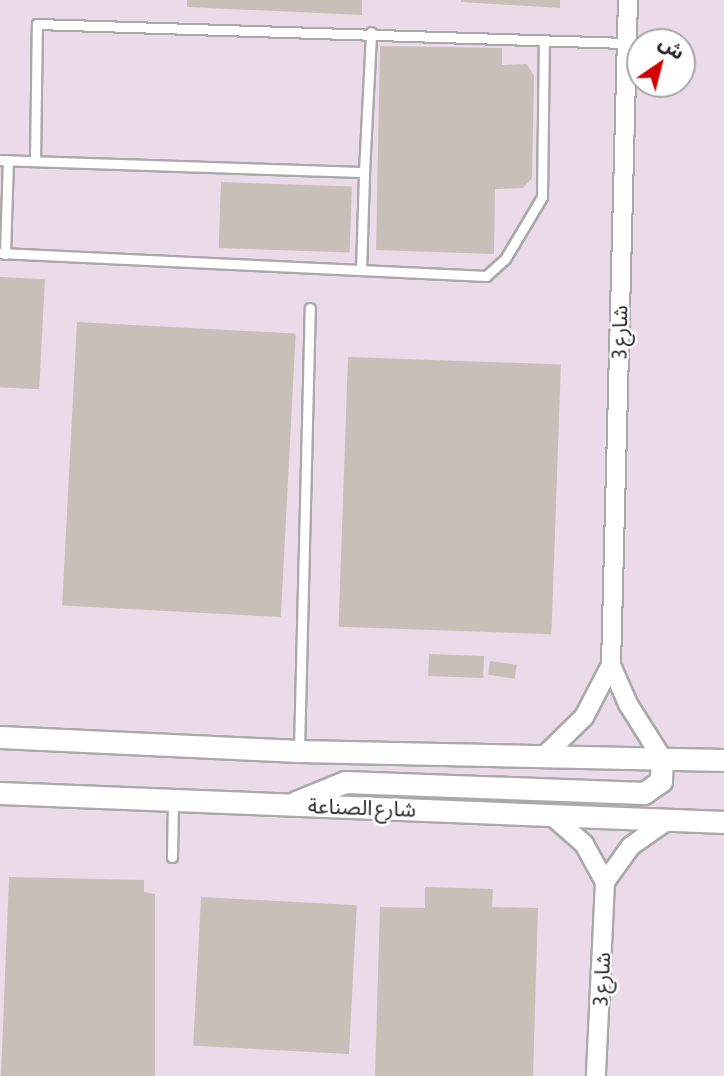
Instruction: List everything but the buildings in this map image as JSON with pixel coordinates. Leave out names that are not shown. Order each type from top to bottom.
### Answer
[{"type":"street","name":"شارع 3","points":[[627,28],[628,0]]},
{"type":"street","name":"شارع 3","points":[[542,758],[584,717],[611,665],[626,43]]},
{"type":"street","name":"شارع 3","points":[[611,665],[638,723],[662,758]]},
{"type":"street","points":[[0,737],[299,751],[724,760]]},
{"type":"street","points":[[291,804],[345,782],[644,793],[661,781],[662,758]]},
{"type":"street","name":"شارع الصناعة","points":[[0,793],[724,822]]},
{"type":"street","points":[[551,815],[584,844],[605,883],[631,846],[668,820]]},
{"type":"street","name":"شارع 3","points":[[596,1076],[605,883]]},
{"type":"lane","points":[[35,161],[37,24],[371,32],[544,42],[626,43]]},
{"type":"lane","points":[[361,270],[371,32]]},
{"type":"lane","points":[[365,172],[4,160],[3,253],[486,276],[505,259],[542,197],[544,42]]},
{"type":"lane","points":[[299,751],[310,308]]},
{"type":"lane","points":[[172,858],[173,799]]},
{"type":"shaded area","points":[[0,0],[724,0],[724,1076],[0,1076]]}]
